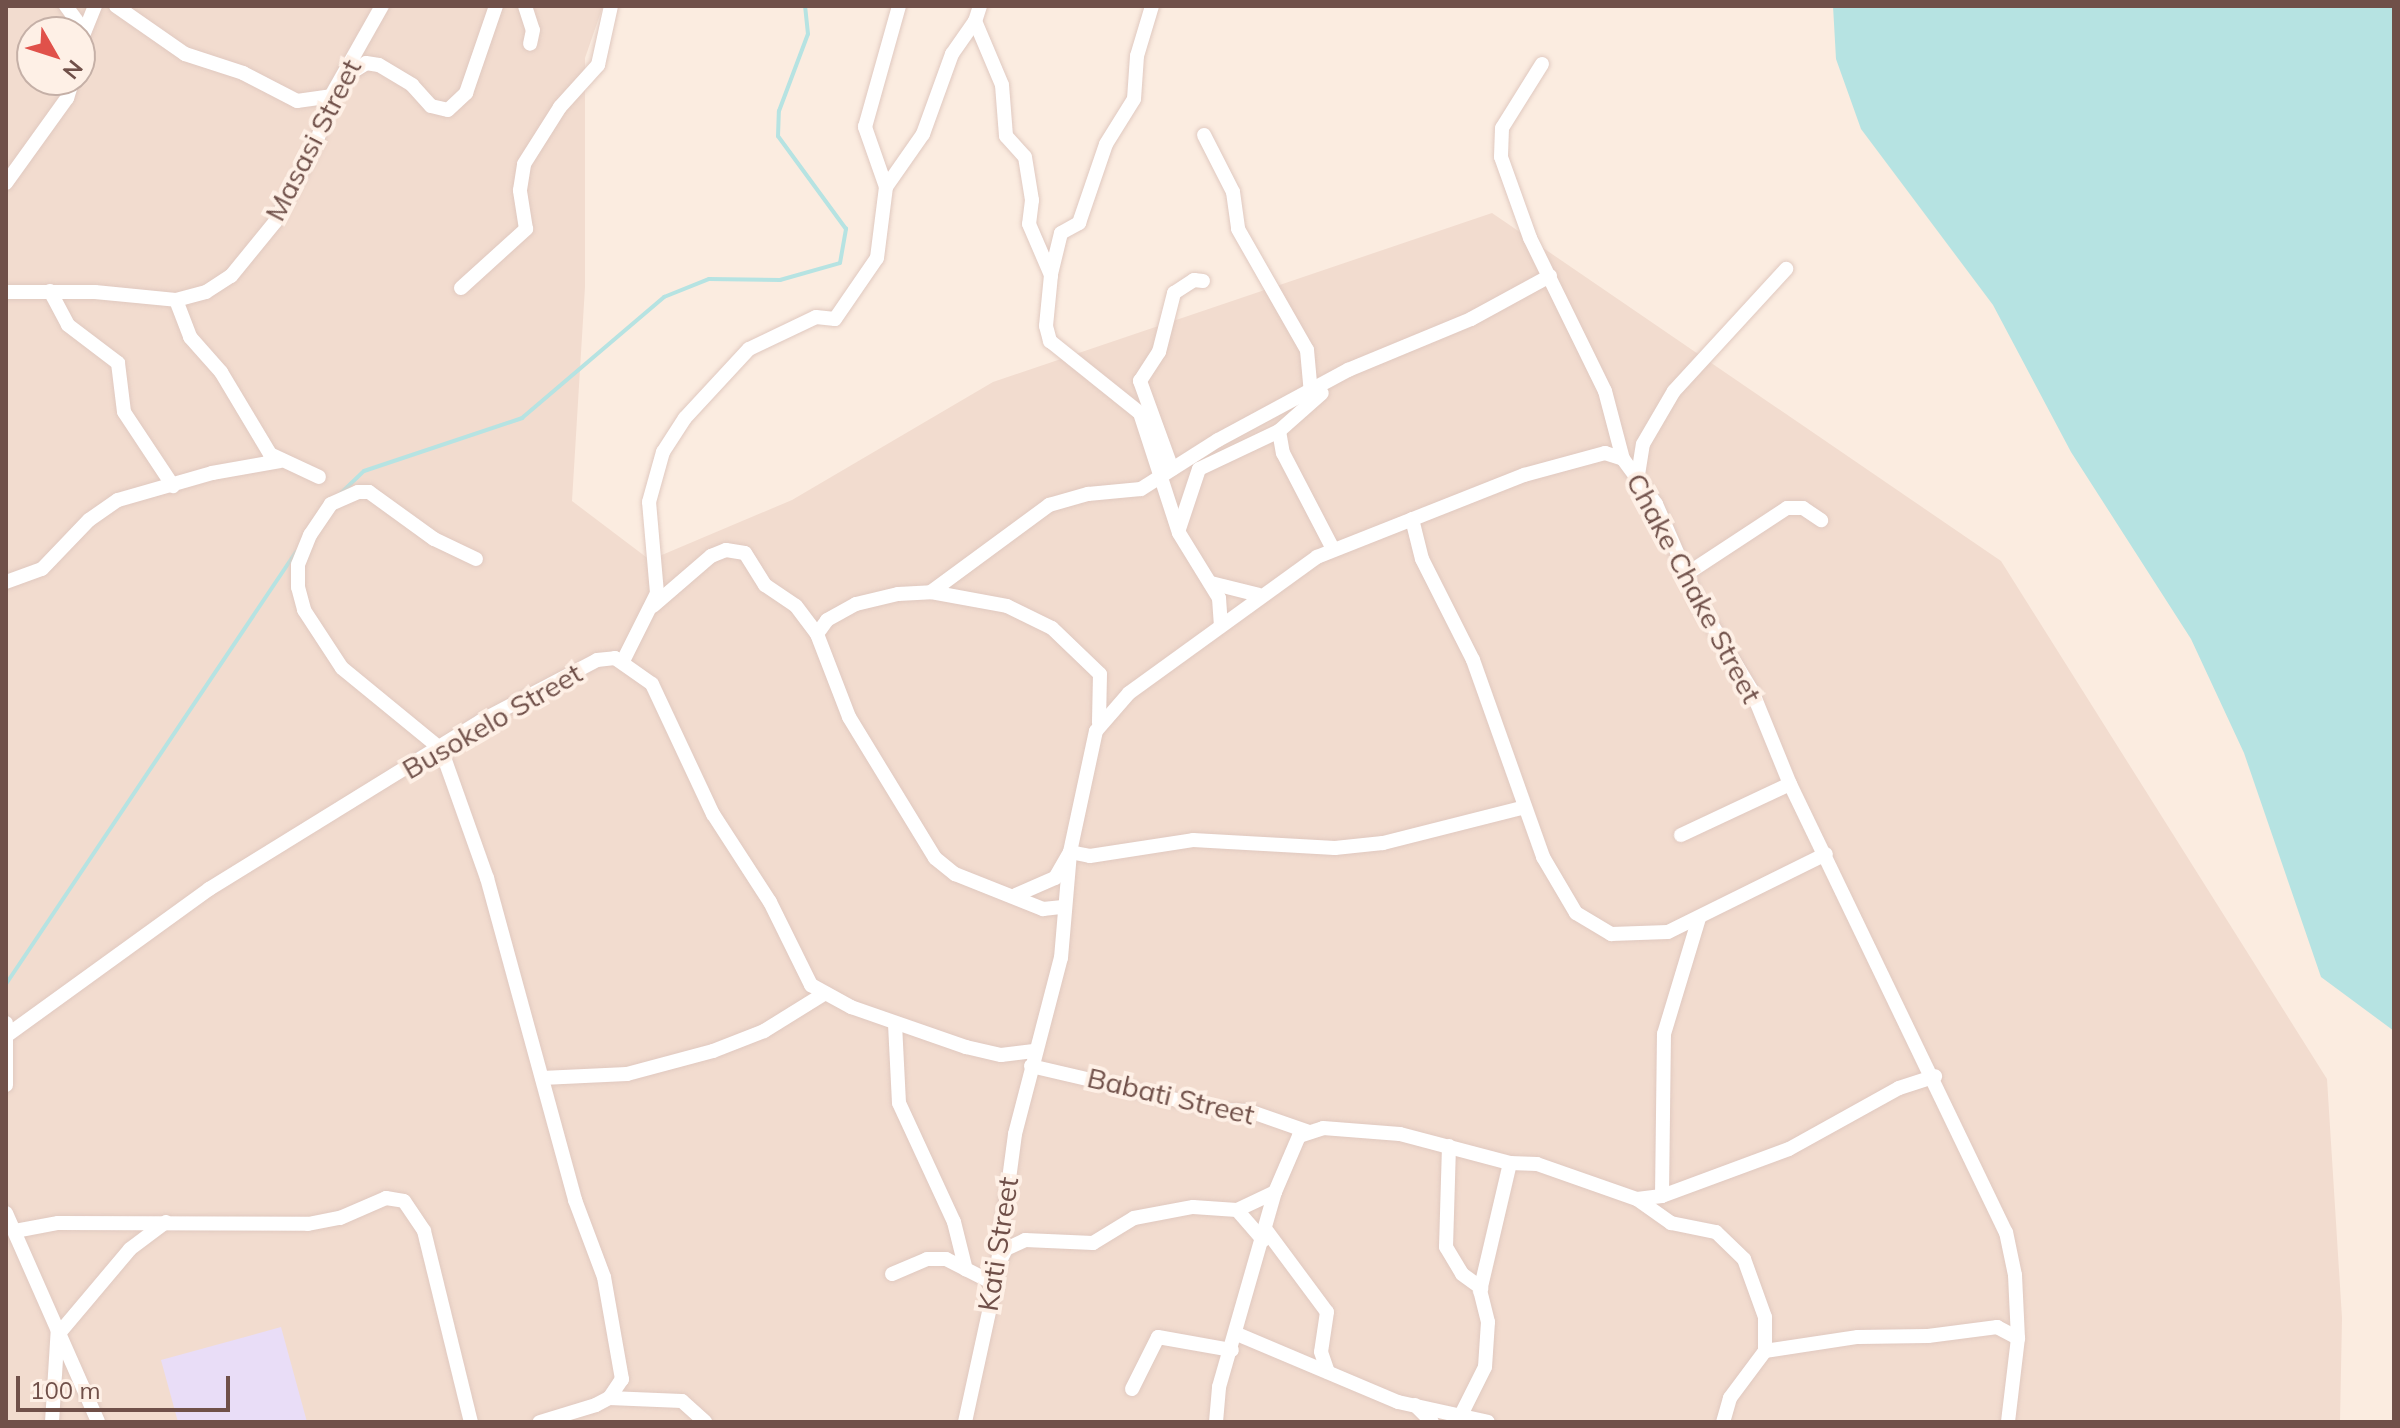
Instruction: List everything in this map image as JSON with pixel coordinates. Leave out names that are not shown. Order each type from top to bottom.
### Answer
[{"type":"street","points":[[116,6],[185,54],[243,73],[297,101],[331,96]]},
{"type":"street","name":"Masasi Street","points":[[6,292],[50,291],[176,300],[206,292],[231,276],[275,222],[316,144],[331,96],[382,6]]},
{"type":"street","points":[[343,77],[366,63],[379,65],[412,85],[431,106],[448,110],[466,93],[496,6]]},
{"type":"street","points":[[525,6],[533,30],[530,44]]},
{"type":"street","points":[[461,288],[526,229],[520,190],[524,164],[560,107],[598,65],[611,6]]},
{"type":"street","points":[[899,6],[865,127],[886,187],[880,251],[843,312],[835,319],[801,323],[749,349],[685,418],[663,452],[649,502],[658,587],[653,607],[624,659],[652,684],[713,814],[770,902],[806,979],[822,995],[895,1024],[1001,1055],[1036,1051]]},
{"type":"street","points":[[886,187],[923,134],[952,54],[975,21],[980,6]]},
{"type":"street","points":[[1152,6],[1137,56],[1134,99],[1106,144],[1079,223],[1061,233],[1051,275],[1046,326],[1053,345],[1144,416],[1172,469]]},
{"type":"street","points":[[975,21],[1002,85],[1004,130],[1025,157],[1032,200],[1029,224],[1051,275]]},
{"type":"street","points":[[1542,64],[1498,140],[1530,238],[1605,391],[1623,459]]},
{"type":"street","points":[[6,183],[68,96]]},
{"type":"street","points":[[1204,135],[1233,192],[1238,229],[1307,350],[1311,394]]},
{"type":"street","points":[[1638,475],[1643,444],[1674,391],[1786,269]]},
{"type":"street","points":[[931,592],[1049,505],[1106,491],[1131,493],[1268,412],[1311,394],[1338,376],[1471,319],[1550,276]]},
{"type":"street","points":[[1203,281],[1187,283],[1174,293],[1159,352],[1142,375],[1144,416],[1158,478],[1179,533],[1219,598],[1221,624]]},
{"type":"street","points":[[50,291],[68,325],[118,363],[124,412],[173,486]]},
{"type":"street","points":[[176,300],[190,337],[221,372],[254,434],[280,461],[319,477]]},
{"type":"street","points":[[1179,533],[1181,512],[1199,469],[1279,431],[1338,376]]},
{"type":"street","points":[[1279,431],[1283,453],[1333,549]]},
{"type":"street","name":"Chake Chake Street","points":[[1031,1066],[1061,958],[1070,852],[1096,731],[1129,693],[1259,595],[1333,549],[1587,457],[1611,453],[1623,459],[1638,475],[1672,536],[1685,575],[1752,691],[1790,784],[1935,1076],[2006,1232],[2015,1275],[2018,1338],[2008,1422]]},
{"type":"street","points":[[6,582],[42,569],[105,507],[173,486],[280,461]]},
{"type":"street","points":[[476,559],[434,539],[366,492],[344,495],[331,504],[303,548],[298,565],[304,610],[342,668],[441,749],[487,878],[575,1200],[604,1277],[623,1364],[622,1379],[609,1398]]},
{"type":"street","points":[[1685,575],[1787,508],[1803,508],[1821,520]]},
{"type":"street","points":[[1412,519],[1422,559],[1473,660],[1559,892],[1595,928],[1642,936],[1668,932],[1826,854]]},
{"type":"street","points":[[653,607],[700,563],[736,549],[745,553],[773,594],[796,606],[817,634],[849,717],[927,849],[955,874],[1016,895],[1043,909],[1063,907]]},
{"type":"street","points":[[1211,583],[1259,595]]},
{"type":"street","points":[[817,634],[827,620],[856,604],[931,592],[1007,606],[1070,641],[1103,682],[1096,731]]},
{"type":"street","name":"Busokelo Street","points":[[7,1031],[196,898],[441,749],[481,721],[589,664],[624,659]]},
{"type":"street","points":[[1681,835],[1790,784]]},
{"type":"street","points":[[1016,895],[1055,878],[1070,852],[1090,856],[1193,840],[1346,847],[1383,843],[1525,807]]},
{"type":"street","points":[[1662,1196],[1664,1034],[1699,918]]},
{"type":"street","points":[[542,1078],[627,1074],[701,1054],[764,1031],[822,995]]},
{"type":"street","points":[[895,1024],[899,1103],[954,1222],[966,1270]]},
{"type":"street","points":[[6,1085],[7,1031]]},
{"type":"street","name":"Babati Street","points":[[1031,1066],[1220,1110],[1249,1111],[1309,1132]]},
{"type":"street","name":"Kati Street","points":[[965,1422],[995,1284],[1015,1134],[1031,1066]]},
{"type":"street","points":[[1637,1199],[1662,1196],[1789,1149],[1899,1088],[1935,1076]]},
{"type":"street","points":[[1216,1422],[1275,1192],[1293,1142],[1309,1132],[1335,1128],[1400,1134],[1510,1163],[1537,1164],[1637,1199],[1671,1223],[1716,1232],[1735,1248],[1765,1317],[1765,1351],[1730,1398],[1723,1422]]},
{"type":"street","points":[[1449,1146],[1446,1247],[1462,1274],[1481,1288]]},
{"type":"street","points":[[1462,1413],[1485,1367],[1488,1322],[1481,1288],[1510,1163]]},
{"type":"street","points":[[998,1264],[1006,1249],[1025,1240],[1093,1243],[1134,1218],[1193,1207],[1237,1210],[1275,1192]]},
{"type":"street","points":[[15,1231],[58,1223],[308,1224],[340,1218],[386,1198],[404,1201],[424,1231],[471,1422]]},
{"type":"street","points":[[1237,1210],[1264,1235],[1327,1312],[1321,1352],[1328,1372]]},
{"type":"street","points":[[6,1213],[98,1422]]},
{"type":"street","points":[[52,1422],[59,1328],[130,1249],[166,1222]]},
{"type":"street","points":[[892,1274],[927,1259],[946,1259],[995,1284]]},
{"type":"street","points":[[1765,1351],[1858,1337],[1928,1336],[1997,1327],[2018,1338]]},
{"type":"street","points":[[1237,1334],[1415,1405],[1462,1413],[1488,1422]]},
{"type":"street","points":[[1132,1389],[1158,1337],[1232,1350]]},
{"type":"street","points":[[540,1422],[609,1398],[682,1401],[705,1422]]},
{"type":"street","points":[[1415,1405],[1432,1422]]},
{"type":"shaded area","points":[[6,6],[603,6],[585,58],[585,287],[572,501],[650,560],[792,500],[993,382],[1492,213],[2001,561],[2327,1079],[2342,1318],[2340,1422],[6,1422]]},
{"type":"shaded area","points":[[281,1327],[307,1422],[178,1422],[161,1360]]},
{"type":"water","points":[[1833,6],[2394,6],[2394,1031],[2321,977],[2244,753],[2191,639],[2071,452],[1993,305],[1861,129],[1836,59]]},
{"type":"waterway","points":[[340,494],[364,471],[522,418],[664,297],[709,279],[780,280],[840,263],[846,229],[778,136],[779,111],[808,34],[805,6]]},
{"type":"waterway","points":[[6,984],[296,552]]}]
